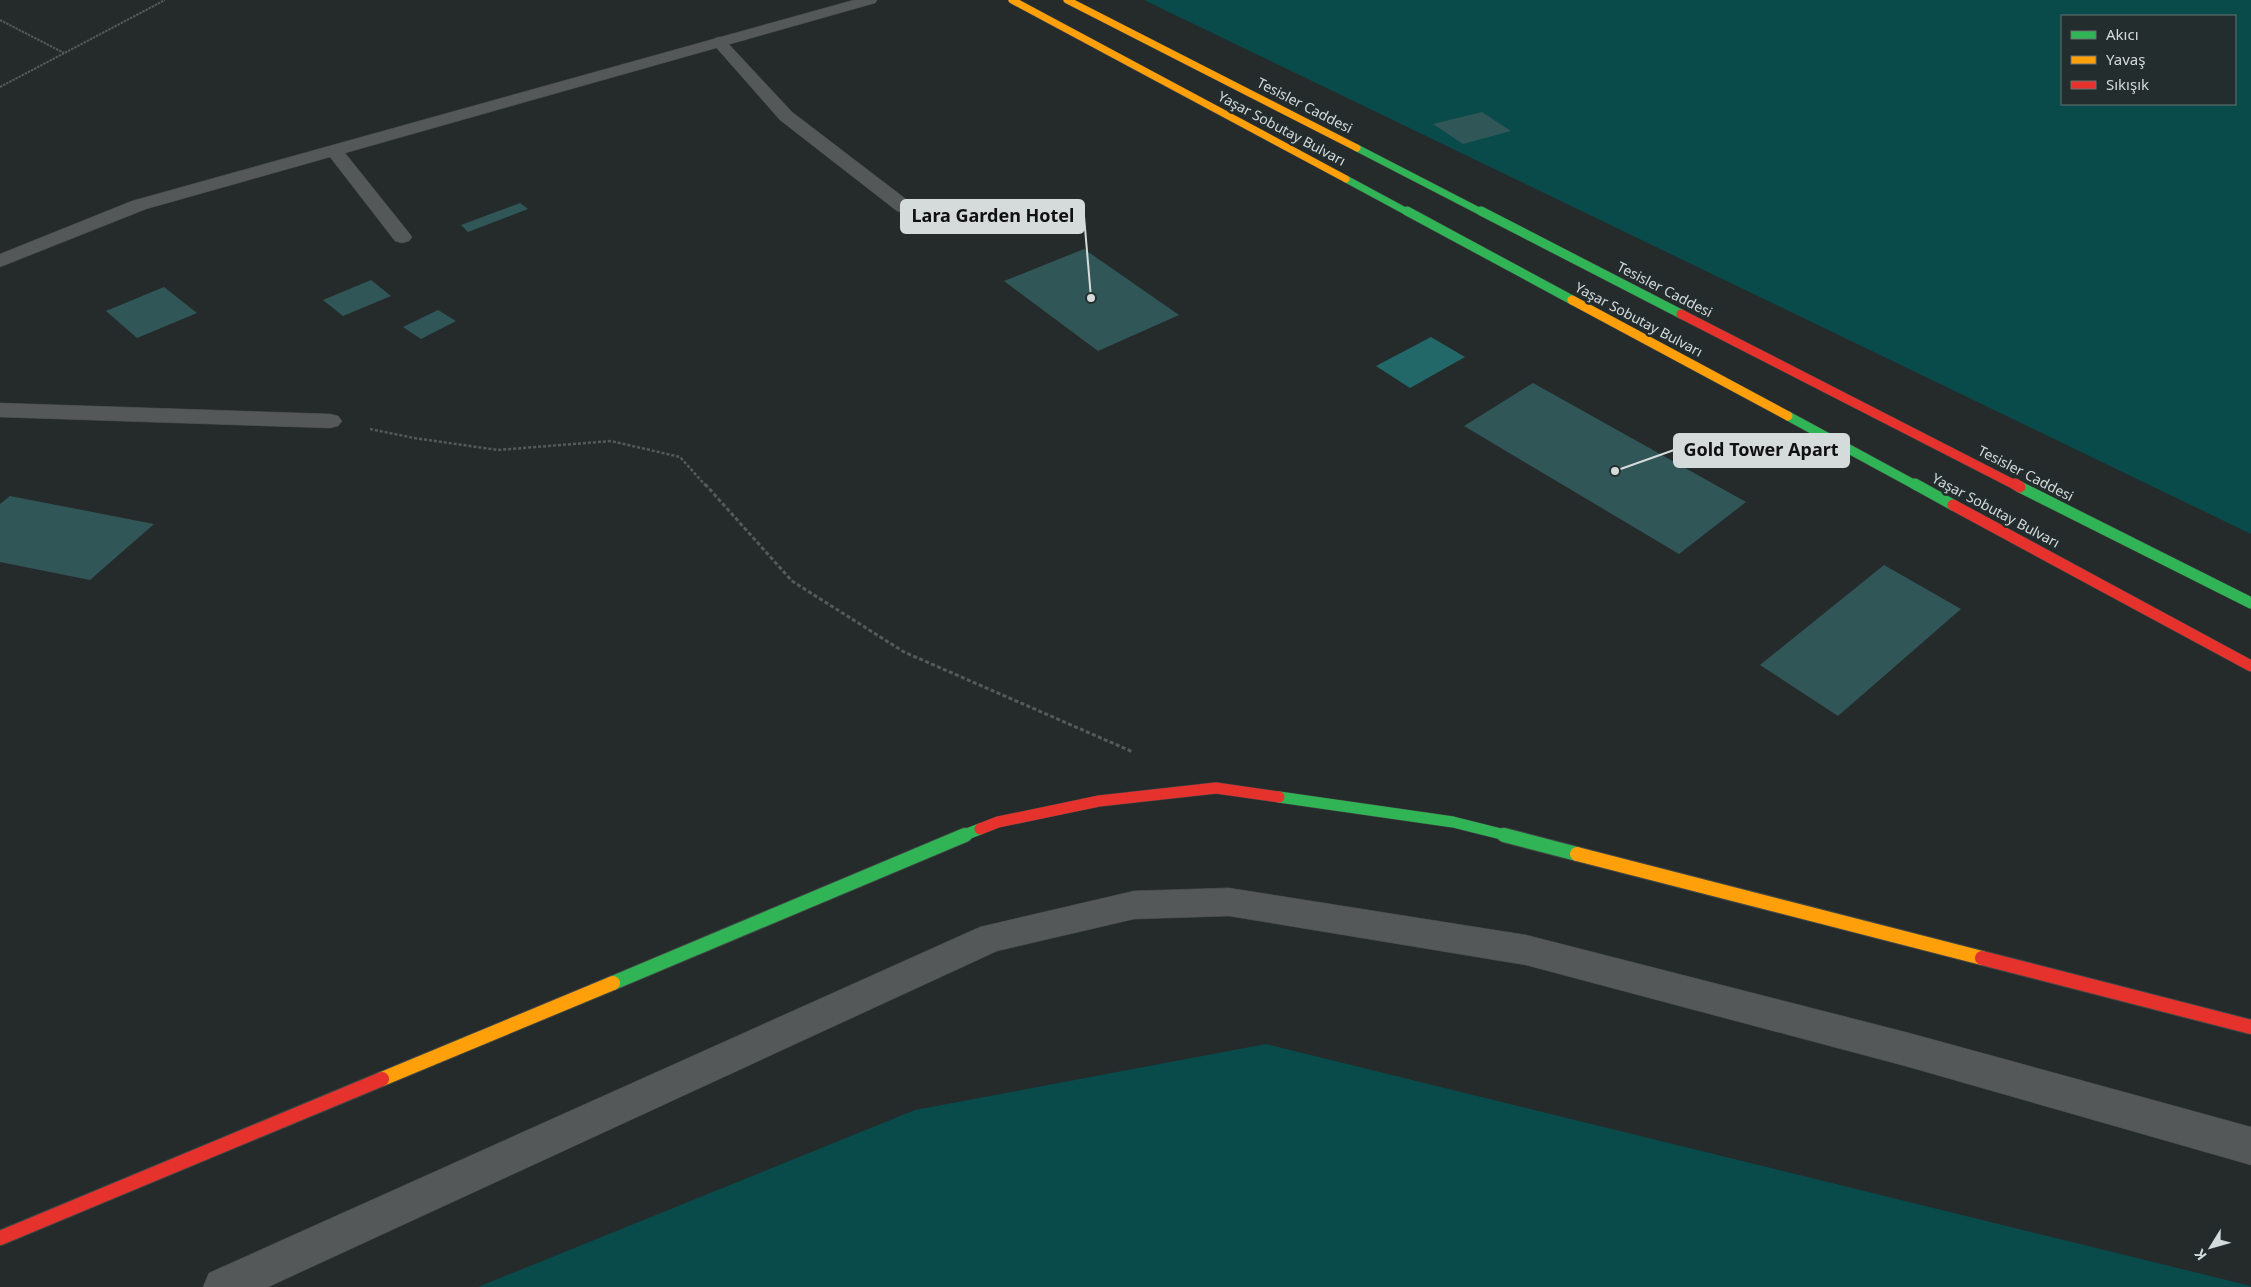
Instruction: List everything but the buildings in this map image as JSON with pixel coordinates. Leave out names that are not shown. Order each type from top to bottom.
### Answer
[{"type":"main road","name":"Yaşar Sobutay Bulvarı","points":[[1012,0],[2114,590],[2251,666]]},
{"type":"main road","name":"Tesisler Caddesi","points":[[1067,0],[2166,562],[2251,602]]},
{"type":"main road","points":[[0,1238],[998,822],[1099,801],[1216,788],[1453,822],[2251,1027]]},
{"type":"street","points":[[0,261],[139,205],[870,0]]},
{"type":"street","points":[[719,42],[786,116],[904,207]]},
{"type":"street","points":[[334,150],[402,237]]},
{"type":"street","points":[[0,410],[330,421]]},
{"type":"street","points":[[223,1287],[992,937],[1134,904],[1229,902],[1526,950],[1909,1050],[2251,1146]]},
{"type":"path","points":[[0,87],[165,0]]},
{"type":"path","points":[[0,20],[65,53]]},
{"type":"path","points":[[330,421],[414,438],[498,450],[611,441],[680,457],[792,581],[904,652],[1136,753]]},
{"type":"shaded area","points":[[1144,0],[2251,0],[2251,534]]},
{"type":"shaded area","points":[[1431,337],[1465,357],[1410,388],[1376,366]]},
{"type":"shaded area","points":[[1266,1044],[2251,1287],[478,1287],[915,1110]]},
{"type":"traffic: fast","points":[[1357,148],[1681,314]]},
{"type":"traffic: fast","points":[[1346,179],[1572,300]]},
{"type":"traffic: fast","points":[[1788,416],[1953,505]]},
{"type":"traffic: fast","points":[[2020,487],[2251,603]]},
{"type":"traffic: fast","points":[[1279,797],[1453,822],[1577,854]]},
{"type":"traffic: fast","points":[[613,983],[980,829]]},
{"type":"traffic: slow","points":[[1012,0],[1346,179]]},
{"type":"traffic: slow","points":[[1067,0],[1357,148]]},
{"type":"traffic: slow","points":[[1572,300],[1788,416]]},
{"type":"traffic: slow","points":[[1577,854],[1982,958]]},
{"type":"traffic: slow","points":[[382,1079],[613,983]]},
{"type":"traffic: jam","points":[[1681,314],[2020,487]]},
{"type":"traffic: jam","points":[[1953,505],[2251,666]]},
{"type":"traffic: jam","points":[[980,829],[998,822],[1099,801],[1216,788],[1279,797]]},
{"type":"traffic: jam","points":[[1982,958],[2251,1027]]},
{"type":"traffic: jam","points":[[0,1238],[382,1079]]},
{"type":"place","name":"Lara Garden Hotel","points":[[1091,298]]},
{"type":"place","name":"Gold Tower Apart","points":[[1615,471]]}]
